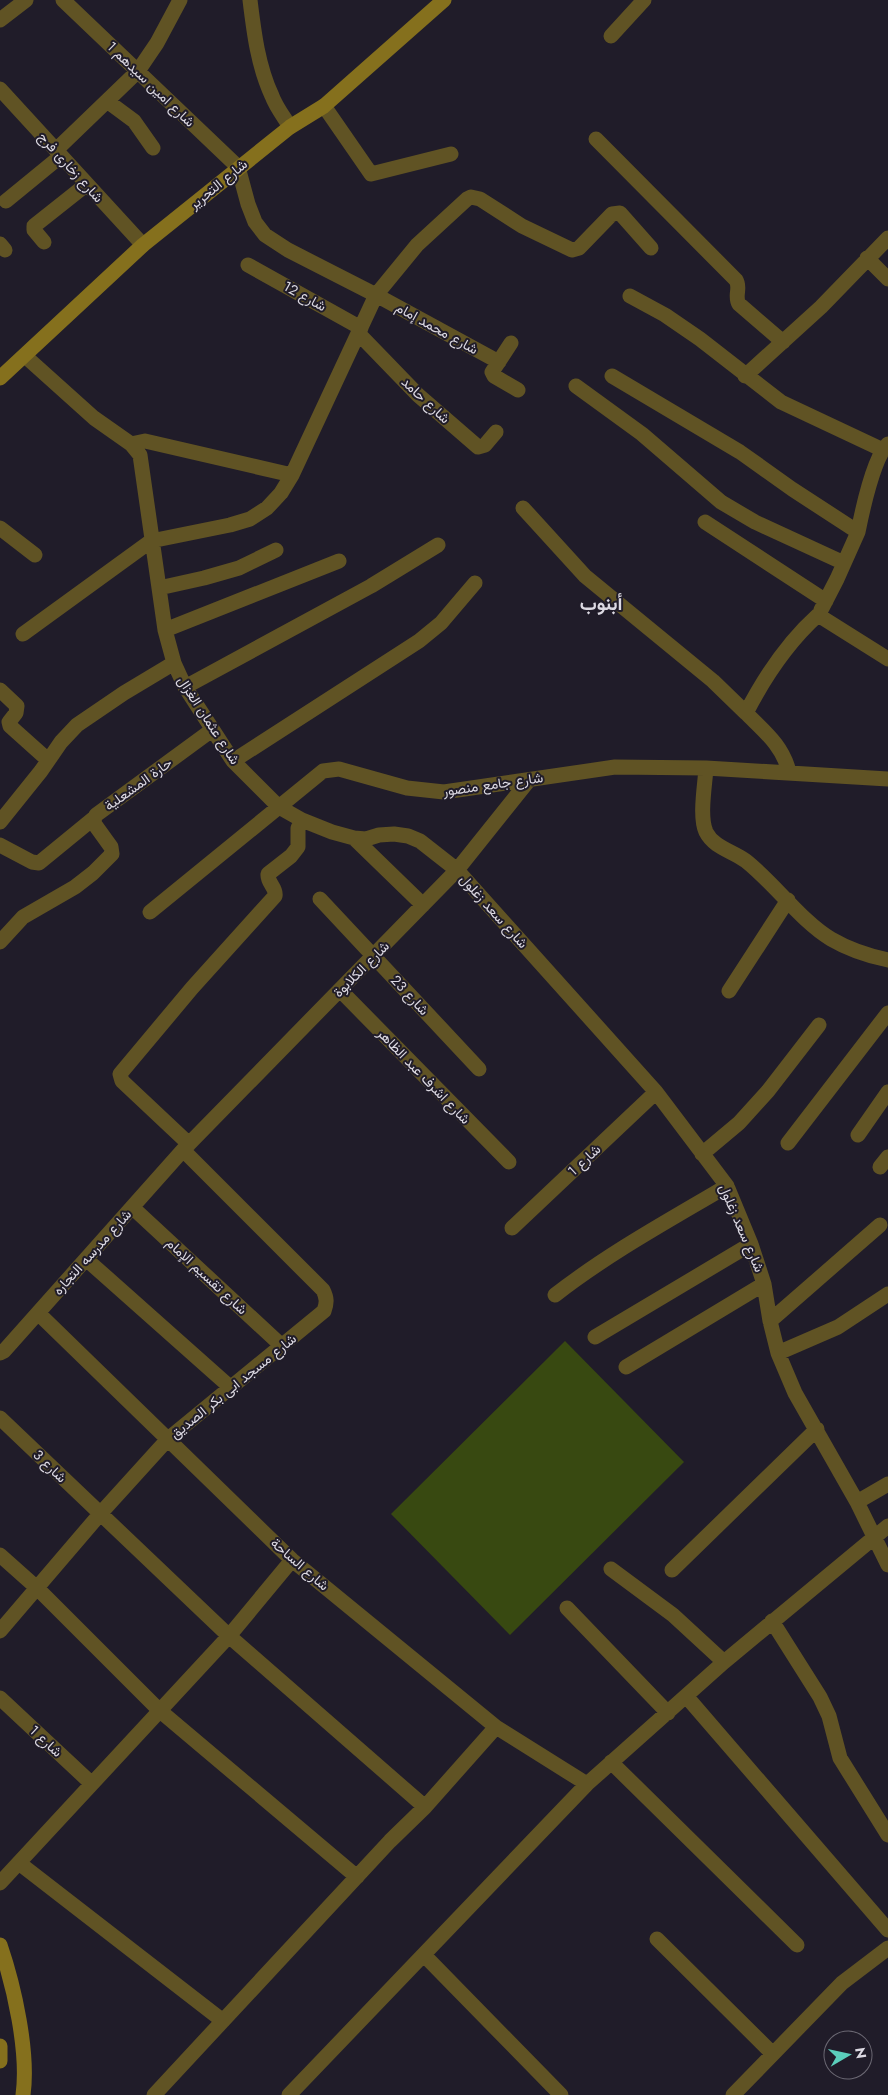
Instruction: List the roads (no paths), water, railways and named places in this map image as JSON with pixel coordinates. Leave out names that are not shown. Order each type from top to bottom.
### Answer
[{"type":"street","points":[[0,20],[26,0]]},
{"type":"street","points":[[6,201],[59,153],[106,102],[138,71],[180,0]]},
{"type":"street","points":[[250,0],[255,44],[262,68],[272,96],[290,127]]},
{"type":"street","name":"شارع التحرير","points":[[0,378],[143,245],[290,127],[324,106],[444,0]]},
{"type":"street","points":[[611,36],[644,0]]},
{"type":"street","name":"شارع امين سيدهم 1","points":[[68,2],[238,167]]},
{"type":"street","name":"شارع زخارى فرج","points":[[0,89],[143,245]]},
{"type":"street","points":[[106,102],[134,121],[153,148]]},
{"type":"street","points":[[324,106],[371,174],[451,154]]},
{"type":"street","points":[[596,139],[736,280],[739,286],[736,298],[739,304],[783,342]]},
{"type":"street","name":"شارع محمد إمام","points":[[238,167],[255,222],[265,235],[288,250],[376,295],[499,362]]},
{"type":"street","points":[[44,242],[34,230],[34,226],[87,184]]},
{"type":"street","points":[[23,634],[151,541],[230,525],[250,519],[272,503],[282,493],[292,475],[376,295],[417,245],[471,197],[480,199],[522,226],[572,250],[579,248],[612,214],[620,213],[651,248]]},
{"type":"street","points":[[745,376],[821,307],[888,238]]},
{"type":"street","points":[[867,258],[888,279]]},
{"type":"street","name":"شارع 12","points":[[248,265],[360,330]]},
{"type":"street","points":[[630,296],[665,315],[700,339],[780,402],[886,447],[871,482],[858,532],[826,601],[818,615],[806,626],[780,658],[746,713]]},
{"type":"street","name":"شارع حامد","points":[[360,330],[418,395],[478,447],[484,445],[496,432]]},
{"type":"street","points":[[511,343],[493,370],[493,374],[518,390]]},
{"type":"street","name":"شارع عثمان الغزال","points":[[25,356],[94,418],[131,444],[140,455],[165,630],[174,664],[185,687],[233,761],[278,807],[302,820],[354,838],[366,839],[380,834],[408,836],[420,841],[458,870]]},
{"type":"street","points":[[612,376],[740,452],[858,532]]},
{"type":"street","points":[[576,386],[648,438],[720,502],[754,522],[844,563]]},
{"type":"street","points":[[131,444],[146,440],[292,475]]},
{"type":"street","points":[[523,508],[585,576],[713,681],[746,713],[779,746],[786,759],[789,772]]},
{"type":"street","points":[[705,522],[826,601]]},
{"type":"street","points":[[0,528],[35,555]]},
{"type":"street","points":[[185,687],[371,586],[438,545]]},
{"type":"street","points":[[159,588],[239,568],[276,550]]},
{"type":"street","points":[[165,630],[339,561]]},
{"type":"street","points":[[233,761],[420,641],[441,623],[475,583]]},
{"type":"street","points":[[818,615],[888,659]]},
{"type":"street","points":[[0,822],[77,725],[124,693],[174,664]]},
{"type":"street","points":[[0,690],[17,706],[16,713],[9,722],[10,726],[48,760]]},
{"type":"street","name":"حارة المشعلية","points":[[1,940],[23,917],[75,887],[93,873],[112,854],[113,850],[95,825],[94,818],[212,730]]},
{"type":"street","name":"شارع جامع منصور","points":[[150,912],[323,771],[334,768],[407,788],[431,792],[444,792],[615,767],[706,768],[888,779]]},
{"type":"street","points":[[706,768],[703,821],[709,837],[716,844],[742,858],[754,868],[813,925],[831,939],[864,953],[888,960]]},
{"type":"street","name":"شارع الكلابوة","points":[[186,1147],[458,870],[528,780]]},
{"type":"street","points":[[0,845],[32,862],[39,863],[94,818]]},
{"type":"street","points":[[186,1147],[122,1081],[120,1074],[192,988],[275,896],[275,890],[268,880],[268,874],[291,856],[298,847],[298,828],[302,820]]},
{"type":"street","points":[[354,838],[424,905]]},
{"type":"street","name":"شارع سعد زغلول","points":[[458,870],[656,1092],[727,1186],[751,1244],[764,1284],[778,1353],[795,1393],[857,1502],[888,1565]]},
{"type":"street","name":"شارع 23","points":[[320,899],[479,1069]]},
{"type":"street","points":[[729,991],[788,900]]},
{"type":"street","name":"شارع اشرف عبد الظاهر","points":[[340,990],[509,1162]]},
{"type":"street","points":[[788,1143],[888,1013]]},
{"type":"street","points":[[702,1154],[739,1123],[768,1091],[820,1025]]},
{"type":"street","name":"شارع 1","points":[[512,1228],[656,1092]]},
{"type":"street","points":[[858,1135],[888,1092]]},
{"type":"street","name":"شارع مدرسه التجاره","points":[[0,1353],[4,1351],[186,1147]]},
{"type":"street","name":"شارع مسجد ابى بكر الصديق","points":[[0,1631],[100,1514],[168,1439],[324,1312],[326,1297],[323,1290],[186,1147]]},
{"type":"street","points":[[555,1295],[581,1275],[624,1247],[727,1186]]},
{"type":"street","name":"شارع تقسيم الإمام","points":[[132,1207],[282,1346]]},
{"type":"street","points":[[770,1321],[880,1225]]},
{"type":"street","points":[[595,1336],[751,1244]]},
{"type":"street","points":[[86,1259],[230,1387]]},
{"type":"street","points":[[626,1366],[764,1284]]},
{"type":"street","points":[[778,1353],[838,1327],[888,1294]]},
{"type":"street","name":"شارع الساحة","points":[[38,1313],[292,1560],[496,1727],[586,1784]]},
{"type":"street","name":"شارع 3","points":[[0,1418],[229,1636],[425,1807]]},
{"type":"street","points":[[672,1570],[817,1429]]},
{"type":"street","points":[[857,1502],[888,1484]]},
{"type":"street","points":[[289,2095],[586,1784],[724,1662],[888,1526]]},
{"type":"street","points":[[0,1555],[37,1588],[158,1710],[357,1877]]},
{"type":"street","points":[[0,1883],[158,1710],[229,1636],[292,1560]]},
{"type":"street","points":[[611,1569],[673,1615],[724,1662]]},
{"type":"street","points":[[567,1608],[668,1712]]},
{"type":"street","points":[[772,1621],[820,1697],[829,1716],[840,1758],[888,1836]]},
{"type":"street","points":[[686,1696],[888,1930]]},
{"type":"street","name":"شارع 1","points":[[0,1698],[92,1784]]},
{"type":"street","points":[[154,2095],[357,1877],[425,1807],[496,1727]]},
{"type":"street","points":[[611,1762],[797,1945]]},
{"type":"street","points":[[19,1864],[223,2021]]},
{"type":"street","points":[[657,1939],[772,2053]]},
{"type":"street","points":[[0,1945],[14,1994],[22,2040],[27,2092]]},
{"type":"street","points":[[733,2095],[842,1983],[888,1948]]},
{"type":"street","points":[[424,1955],[561,2095]]},
{"type":"street","points":[[0,2046],[0,2061]]},
{"type":"district","name":"أبنوب","points":[[601,603]]}]
